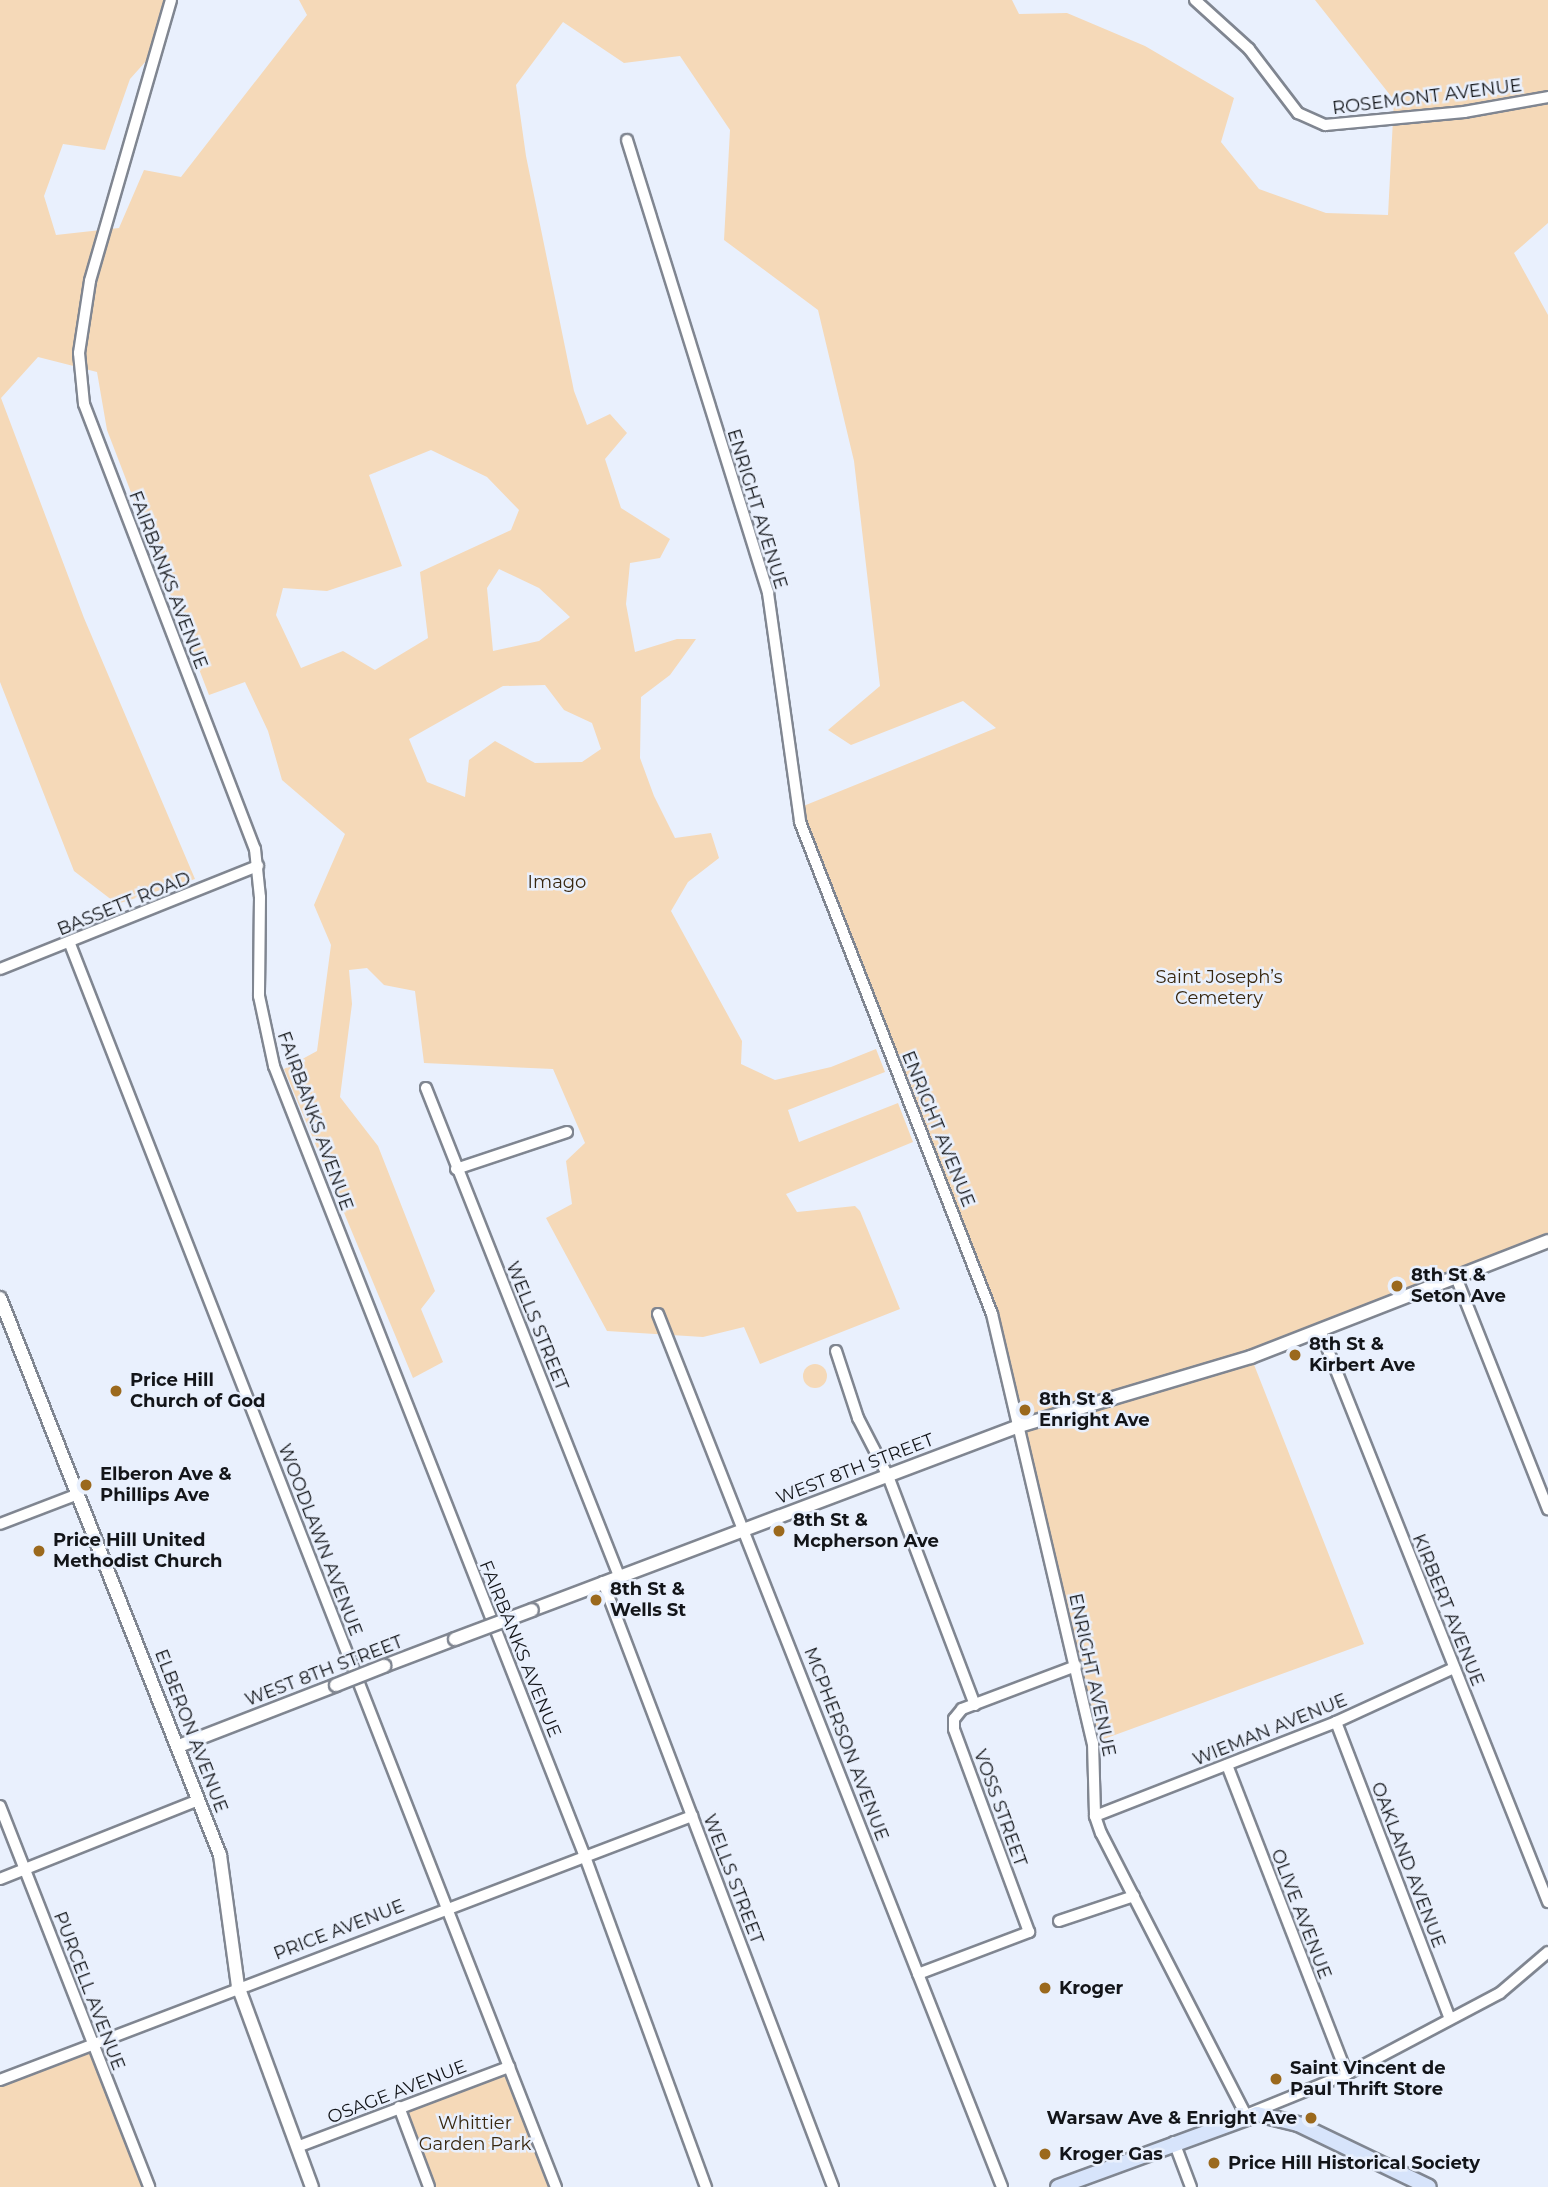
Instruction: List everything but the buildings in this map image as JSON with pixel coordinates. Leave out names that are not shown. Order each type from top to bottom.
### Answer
[{"type":"main road","points":[[1058,2187],[1246,2115],[1298,2124],[1429,2187]]},
{"type":"street","name":"FAIRBANKS AVENUE","points":[[171,0],[90,281],[80,334],[81,386],[89,422],[248,827],[258,866],[259,996],[274,1066],[584,1854],[706,2187]]},
{"type":"street","name":"ROSEMONT AVENUE","points":[[1195,0],[1243,42],[1298,114],[1325,125],[1464,112],[1548,97]]},
{"type":"street","name":"ENRIGHT AVENUE","points":[[626,140],[768,593],[800,822],[985,1293],[1093,1743],[1095,1816],[1246,2115]]},
{"type":"street","name":"BASSETT ROAD","points":[[0,970],[258,866]]},
{"type":"street","name":"WOODLAWN AVENUE","points":[[70,944],[556,2187]]},
{"type":"street","name":"WELLS STREET","points":[[426,1088],[619,1576]]},
{"type":"street","points":[[456,1169],[567,1132]]},
{"type":"street","name":"WEST 8TH STREET","points":[[179,1746],[532,1609],[1019,1426],[1251,1357],[1548,1241]]},
{"type":"street","points":[[1456,1278],[1548,1509]]},
{"type":"street","name":"ELBERON AVENUE","points":[[0,1298],[179,1746],[224,1868],[238,1986],[312,2187]]},
{"type":"street","name":"MCPHERSON AVENUE","points":[[659,1314],[1002,2187]]},
{"type":"street","name":"KIRBERT AVENUE","points":[[1320,1330],[1548,1902]]},
{"type":"street","points":[[836,1351],[858,1418],[888,1476],[975,1705],[1076,1667]]},
{"type":"street","points":[[0,1524],[78,1494]]},
{"type":"street","name":"WELLS STREET","points":[[603,1582],[833,2187]]},
{"type":"street","name":"WIEMAN AVENUE","points":[[1095,1816],[1336,1722],[1454,1668]]},
{"type":"street","name":"VOSS STREET","points":[[918,1974],[1029,1931],[954,1729],[956,1714],[975,1705]]},
{"type":"street","name":"OAKLAND AVENUE","points":[[1336,1722],[1450,2019]]},
{"type":"street","name":"OLIVE AVENUE","points":[[1227,1765],[1347,2074]]},
{"type":"street","points":[[0,1879],[199,1800]]},
{"type":"street","name":"PURCELL AVENUE","points":[[0,1806],[149,2187]]},
{"type":"street","name":"PRICE AVENUE","points":[[0,2080],[447,1906],[692,1816]]},
{"type":"street","points":[[1059,1922],[1134,1896]]},
{"type":"street","points":[[1246,2115],[1347,2074],[1500,1993],[1548,1952]]},
{"type":"street","name":"OSAGE AVENUE","points":[[297,2147],[509,2067]]},
{"type":"street","points":[[399,2107],[429,2187]]},
{"type":"street","points":[[1174,2142],[1191,2187]]},
{"type":"green space","points":[[0,0],[171,0],[155,51],[130,79],[105,150],[63,144],[44,196],[56,235],[119,228],[144,170],[181,177],[307,15],[299,0],[1012,0],[1019,14],[1067,13],[1145,46],[1234,98],[1221,142],[1259,189],[1326,213],[1388,215],[1394,100],[1315,0],[1548,0],[1548,223],[1514,253],[1548,315],[1548,1241],[1251,1357],[1364,1644],[1093,1743],[992,1314],[796,809],[996,728],[963,701],[851,745],[828,730],[880,686],[854,461],[818,310],[724,240],[730,130],[680,56],[624,63],[563,22],[516,85],[526,156],[574,391],[587,425],[610,414],[627,433],[605,459],[621,508],[670,539],[660,558],[630,563],[626,604],[635,652],[677,639],[696,639],[670,675],[641,697],[640,758],[654,796],[675,838],[711,833],[719,858],[688,882],[671,911],[742,1041],[741,1064],[775,1080],[831,1067],[876,1049],[885,1072],[788,1110],[799,1142],[898,1103],[913,1142],[786,1194],[797,1212],[855,1206],[860,1211],[900,1309],[760,1364],[744,1327],[703,1337],[607,1331],[546,1218],[572,1204],[566,1161],[585,1143],[553,1069],[424,1063],[415,991],[384,985],[367,968],[349,970],[352,1004],[340,1097],[378,1146],[435,1291],[421,1309],[443,1362],[413,1378],[284,1069],[317,1051],[331,945],[314,905],[345,834],[282,780],[268,731],[245,682],[209,695],[107,430],[97,372],[38,357],[1,398],[84,618],[195,879],[117,904],[74,871],[0,682]],"holes":[[[431,450],[487,477],[519,510],[511,530],[420,572],[428,638],[375,670],[343,651],[301,668],[276,615],[283,588],[327,591],[402,566],[369,475]],[[499,569],[539,588],[570,617],[539,641],[493,651],[487,588]],[[545,685],[564,710],[592,723],[601,749],[582,762],[535,763],[495,741],[469,760],[465,797],[427,782],[409,739],[503,686]]]},
{"type":"green space","points":[[815,1364],[823,1368],[827,1376],[823,1384],[815,1388],[807,1384],[803,1376],[807,1368]]},
{"type":"green space","points":[[93,2044],[149,2187],[0,2187],[0,2080]]},
{"type":"green space","name":"Whittier Garden Park","points":[[509,2067],[556,2187],[429,2187],[399,2107]]},
{"type":"place","name":"8th St & Seton Ave","points":[[1397,1286]]},
{"type":"place","name":"8th St & Kirbert Ave","points":[[1295,1355]]},
{"type":"place","name":"Price Hill Church of God","points":[[116,1391]]},
{"type":"place","name":"8th St & Enright Ave","points":[[1025,1410]]},
{"type":"place","name":"Elberon Ave & Phillips Ave","points":[[86,1485]]},
{"type":"place","name":"8th St & Mcpherson Ave","points":[[779,1531]]},
{"type":"place","name":"Price Hill United Methodist Church","points":[[39,1551]]},
{"type":"place","name":"8th St & Wells St","points":[[596,1600]]},
{"type":"place","name":"Kroger","points":[[1045,1988]]},
{"type":"place","name":"Saint Vincent de Paul Thrift Store","points":[[1276,2079]]},
{"type":"place","name":"Warsaw Ave & Enright Ave","points":[[1311,2118]]},
{"type":"place","name":"Kroger Gas","points":[[1045,2154]]},
{"type":"place","name":"Price Hill Historical Society","points":[[1214,2163]]},
{"type":"park label","name":"Imago","points":[[557,882]]},
{"type":"park label","name":"Saint Joseph’s Cemetery","points":[[1219,988]]}]
